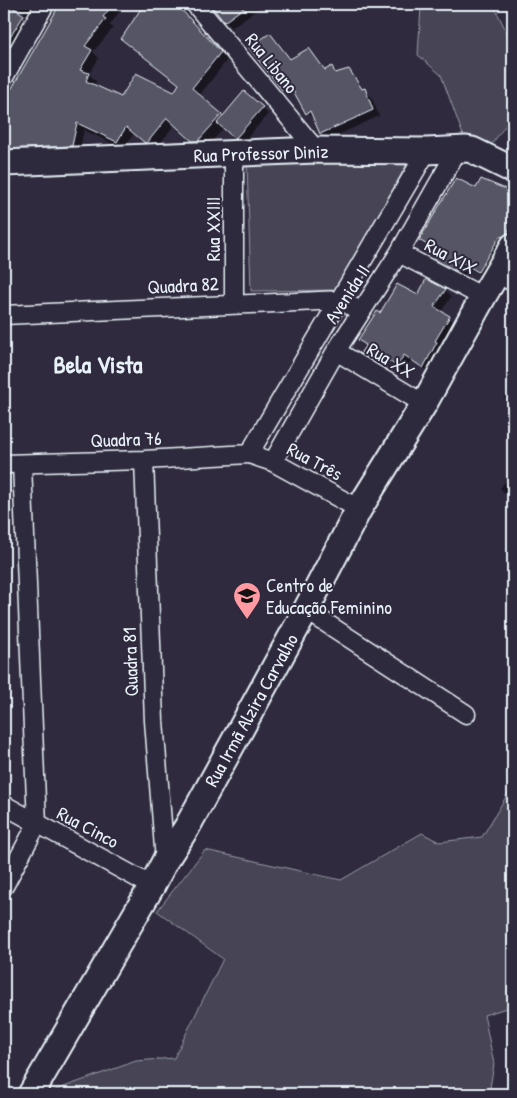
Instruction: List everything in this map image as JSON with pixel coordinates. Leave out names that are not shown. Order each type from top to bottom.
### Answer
[{"type":"street","points":[[6,65],[45,4]]},
{"type":"street","name":"Rua Libano","points":[[195,4],[316,150]]},
{"type":"street","name":"Rua Professor Diniz","points":[[4,163],[316,150],[427,151],[458,149],[472,150],[513,170]]},
{"type":"street","name":"Avenida II","points":[[273,462],[336,351],[398,253],[458,149]]},
{"type":"street","name":"Avenida II","points":[[250,454],[427,151]]},
{"type":"street","name":"Rua XXIII","points":[[234,154],[234,304]]},
{"type":"street","name":"Rua Irmã Alzira Carvalho","points":[[31,1094],[187,827],[306,610],[358,509],[424,404],[483,297],[505,277],[513,246]]},
{"type":"street","name":"Rua XIX","points":[[398,253],[483,297]]},
{"type":"street","points":[[341,300],[361,312]]},
{"type":"street","name":"Quadra 82","points":[[4,315],[341,300]]},
{"type":"street","name":"Rua XX","points":[[336,351],[424,404]]},
{"type":"street","name":"Quadra 76","points":[[4,464],[144,460],[250,454]]},
{"type":"street","name":"Rua Três","points":[[250,454],[273,462],[358,509]]},
{"type":"street","name":"Quadra 81","points":[[144,460],[154,721],[165,862]]},
{"type":"street","points":[[4,886],[37,824],[22,464]]},
{"type":"street","points":[[306,610],[466,714]]},
{"type":"street","name":"Rua Cinco","points":[[4,805],[152,886]]},
{"type":"shaded area","points":[[419,4],[493,4],[513,45],[513,115],[489,148],[463,135],[441,75],[418,55],[421,6]]},
{"type":"shaded area","points":[[409,160],[338,290],[251,291],[247,164]]},
{"type":"shaded area","points":[[513,785],[513,1006],[484,1015],[494,1064],[489,1094],[49,1094],[50,1092],[136,1061],[174,1058],[223,959],[157,911],[205,850],[341,880],[422,833],[439,842],[482,837]]},
{"type":"building","points":[[60,4],[113,4],[103,17],[106,19],[85,46],[92,50],[80,70],[89,73],[86,81],[121,97],[136,73],[174,92],[179,84],[121,39],[144,4],[176,4],[221,52],[192,88],[222,114],[198,141],[192,141],[167,118],[147,143],[126,127],[117,142],[77,123],[72,146],[4,149],[4,102]]},
{"type":"building","points":[[210,4],[249,4],[224,22]]},
{"type":"building","points":[[11,6],[24,15],[4,47],[4,17]]},
{"type":"building","points":[[270,33],[290,59],[309,48],[325,70],[332,66],[335,73],[349,69],[362,89],[365,88],[373,110],[320,134],[310,111],[306,114],[290,85],[282,90],[249,48]]},
{"type":"building","points":[[244,91],[263,107],[235,139],[217,123]]},
{"type":"building","points":[[456,178],[476,188],[481,179],[513,192],[513,222],[507,233],[503,237],[500,236],[478,272],[462,262],[457,271],[435,260],[434,258],[439,252],[419,240]]},
{"type":"building","points":[[426,279],[446,289],[434,307],[450,316],[435,341],[437,342],[423,368],[404,355],[397,366],[376,354],[372,359],[361,352],[366,345],[358,340],[377,311],[380,313],[397,284],[418,295]]},
{"type":"place","name":"Centro de Educação Feminino","points":[[247,620]]},
{"type":"district","name":"Bela Vista","points":[[98,365]]}]
